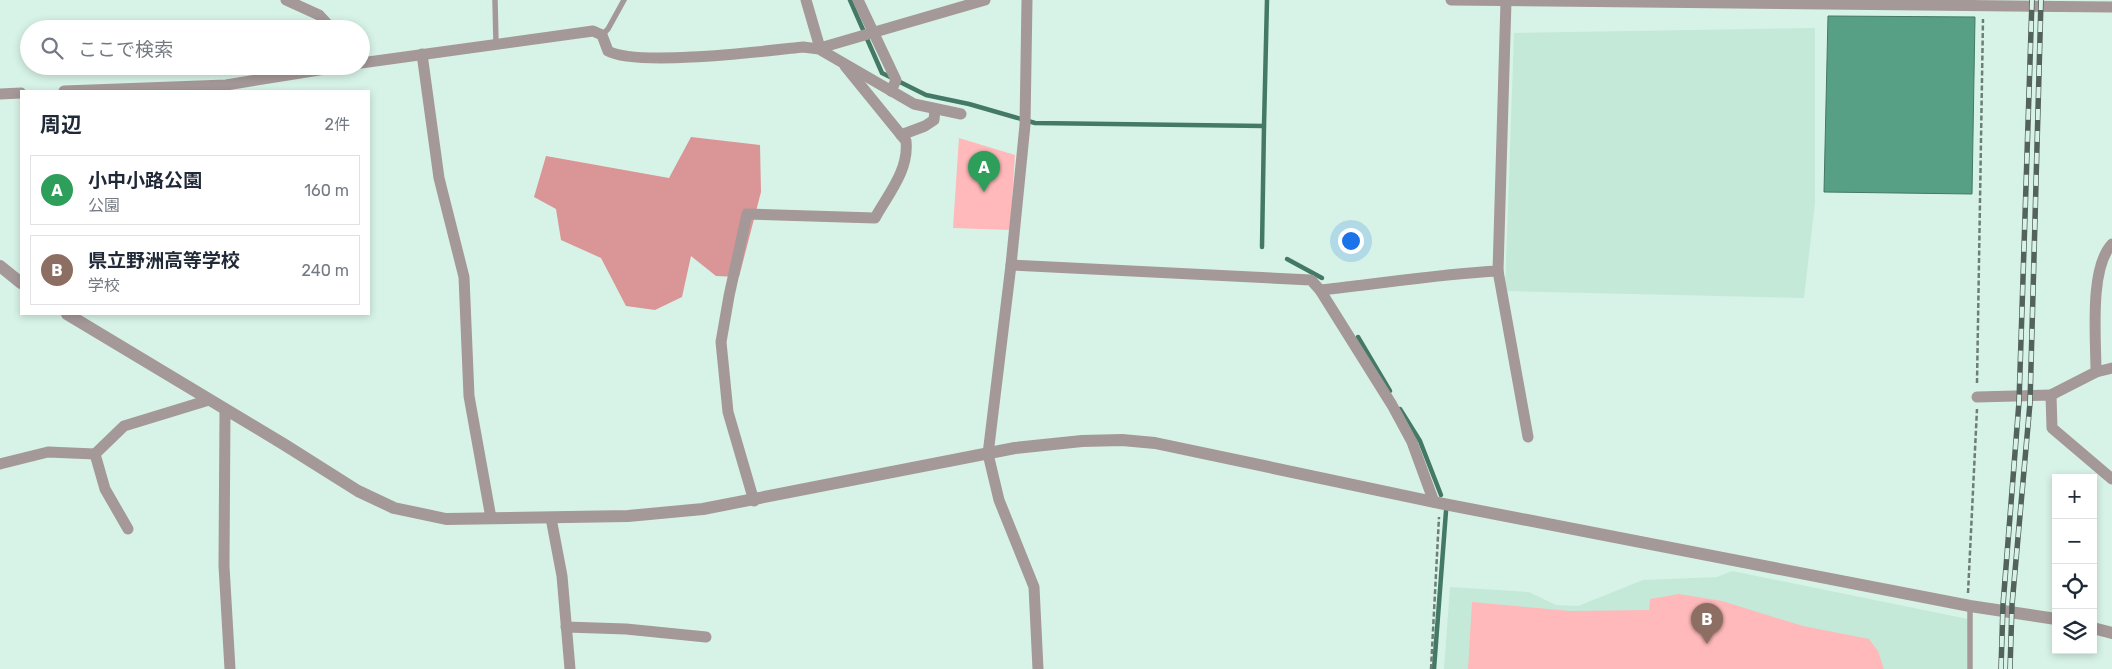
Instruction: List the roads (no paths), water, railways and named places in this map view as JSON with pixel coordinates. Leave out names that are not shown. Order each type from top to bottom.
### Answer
[{"type":"street","points":[[286,0],[319,15],[324,20]]},
{"type":"street","points":[[806,0],[820,48],[985,0]]},
{"type":"street","points":[[858,0],[896,80],[891,91]]},
{"type":"street","points":[[1027,0],[1025,125],[1011,265],[988,454],[999,500],[1034,587],[1038,669]]},
{"type":"street","points":[[1451,0],[2112,7]]},
{"type":"street","points":[[1506,1],[1498,271],[1528,437]]},
{"type":"street","points":[[370,63],[496,43],[593,31],[602,35],[608,51],[617,56],[674,58],[803,47],[819,49],[914,104],[961,114]]},
{"type":"street","points":[[422,54],[439,178],[464,277],[469,396],[491,518]]},
{"type":"street","points":[[754,500],[728,412],[721,342],[747,214],[875,218],[904,168],[908,154],[906,141],[857,82],[844,63]]},
{"type":"street","points":[[91,90],[226,85],[288,75]]},
{"type":"street","points":[[0,94],[20,93]]},
{"type":"street","points":[[901,135],[925,126],[934,120],[935,109]]},
{"type":"street","points":[[2096,372],[2096,283],[2108,249],[2112,244]]},
{"type":"street","points":[[1011,265],[1311,280],[1320,290],[1392,405],[1412,442],[1434,502]]},
{"type":"street","points":[[0,266],[20,282]]},
{"type":"street","points":[[1320,290],[1381,284],[1440,274],[1498,271]]},
{"type":"street","points":[[69,315],[358,491],[394,508],[446,519],[628,516],[703,509],[1016,448],[1082,441],[1122,440],[1155,443],[1434,502],[1970,606],[2052,618]]},
{"type":"street","points":[[1977,397],[2051,395],[2096,372],[2112,368]]},
{"type":"street","points":[[2051,395],[2052,428],[2112,478]]},
{"type":"street","points":[[0,464],[48,452],[95,454],[124,426],[209,400]]},
{"type":"street","points":[[225,409],[224,566],[230,669]]},
{"type":"street","points":[[95,454],[105,488],[128,528]]},
{"type":"street","points":[[551,518],[562,576],[570,669]]},
{"type":"street","points":[[566,627],[626,628],[706,637]]},
{"type":"street","points":[[2097,629],[2112,633]]},
{"type":"lane","points":[[495,0],[496,43]]},
{"type":"lane","points":[[602,35],[608,29],[624,0]]},
{"type":"lane","points":[[1970,606],[1970,669]]},
{"type":"waterway","points":[[850,0],[882,73],[926,95],[969,104],[1035,123],[1264,126],[1262,247]]},
{"type":"waterway","points":[[1264,126],[1267,0]]},
{"type":"waterway","points":[[1287,259],[1322,278]]},
{"type":"waterway","points":[[1358,337],[1390,391]]},
{"type":"waterway","points":[[1400,409],[1420,441],[1441,495]]},
{"type":"waterway","points":[[1434,669],[1446,511]]},
{"type":"railway","points":[[2001,669],[2003,605],[2019,402],[2032,0]]},
{"type":"railway","points":[[2010,669],[2012,605],[2030,403],[2041,0]]},
{"type":"place","name":"小中小路公園","points":[[984,192]]},
{"type":"place","name":"県立野洲高等学校","points":[[1707,644]]}]
